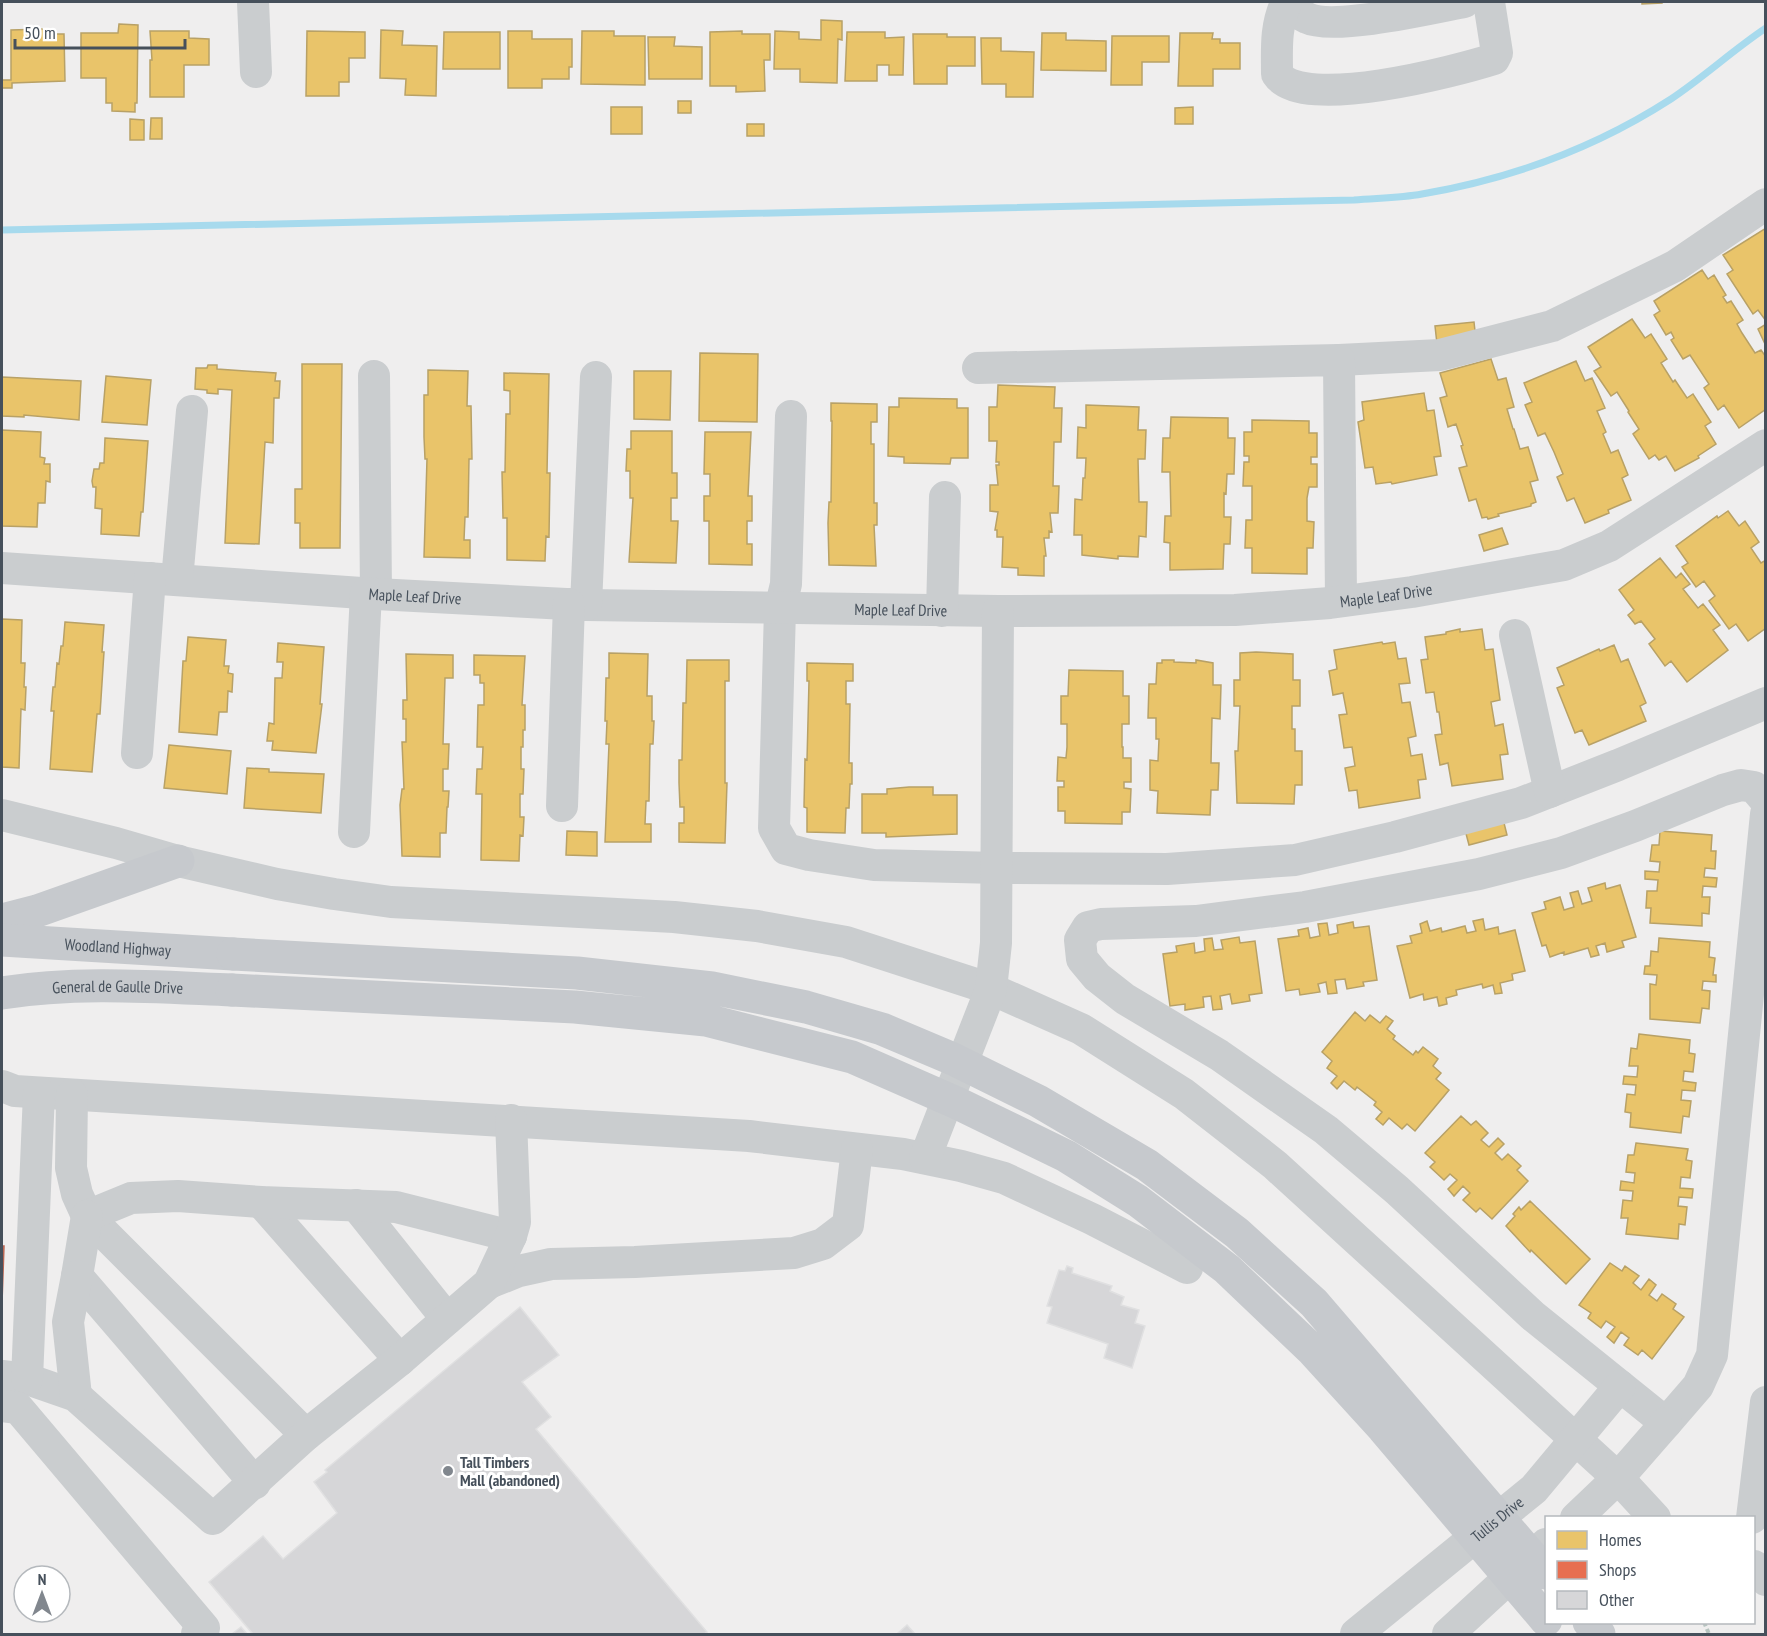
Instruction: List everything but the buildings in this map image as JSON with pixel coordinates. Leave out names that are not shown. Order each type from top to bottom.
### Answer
[{"type":"main road","points":[[2,921],[37,911],[178,861]]},
{"type":"main road","name":"Woodland Highway","points":[[2,940],[577,973],[712,988],[806,1007],[882,1029],[953,1059],[1038,1101],[1147,1165],[1237,1233],[1314,1303],[1545,1572]]},
{"type":"main road","name":"General de Gaulle Drive","points":[[2,993],[46,987],[136,987],[575,1007],[706,1020],[852,1057],[957,1103],[1066,1156],[1138,1201],[1227,1269],[1311,1348],[1545,1618]]},
{"type":"street","points":[[253,2],[256,72]]},
{"type":"street","points":[[1464,2],[1401,15],[1339,12],[1308,20],[1285,2],[1277,31],[1277,74],[1281,80],[1296,87],[1343,89],[1376,87],[1424,78],[1494,59],[1497,53],[1489,2]]},
{"type":"street","points":[[978,368],[1339,360],[1440,355],[1552,326],[1675,266],[1766,204]]},
{"type":"street","points":[[1339,360],[1341,601]]},
{"type":"street","points":[[354,832],[371,593],[374,376]]},
{"type":"street","points":[[562,806],[596,377]]},
{"type":"street","points":[[137,753],[192,411]]},
{"type":"street","points":[[791,416],[786,584],[780,609],[774,828],[786,849],[874,865],[998,868],[1167,869],[1295,860],[1509,807],[1766,703]]},
{"type":"street","name":"Maple Leaf Drive","points":[[2,568],[578,605],[942,611],[1235,610],[1412,592],[1564,565],[1609,546],[1766,445]]},
{"type":"street","points":[[942,611],[945,497]]},
{"type":"street","points":[[925,1158],[991,989],[996,944],[998,868],[998,611]]},
{"type":"street","points":[[1515,635],[1550,792]]},
{"type":"street","points":[[1666,1424],[1533,1316],[1397,1190],[1326,1130],[1219,1055],[1125,999],[1097,977],[1082,959],[1080,940],[1088,927],[1101,924],[1196,921],[1283,910],[1479,874],[1561,853],[1723,790],[1742,786],[1754,787],[1766,801]]},
{"type":"street","points":[[1578,1516],[1618,1478],[1698,1386],[1712,1354],[1766,814]]},
{"type":"street","points":[[2,815],[277,884],[390,902],[674,917],[758,926],[846,942],[991,989],[1081,1029],[1184,1094],[1275,1165],[1618,1478],[1652,1516]]},
{"type":"street","points":[[2,1086],[15,1091],[39,1093],[749,1136],[925,1158],[1004,1178],[1092,1219],[1187,1268]]},
{"type":"street","points":[[39,1093],[14,1378],[76,1396],[213,1519],[306,1435],[400,1360],[489,1283],[519,1271],[551,1264],[635,1262],[794,1253],[823,1244],[848,1225],[857,1149]]},
{"type":"street","points":[[72,1095],[70,1168],[77,1194],[87,1216],[306,1435]]},
{"type":"street","points":[[489,1283],[511,1236],[515,1222],[511,1120]]},
{"type":"street","points":[[87,1216],[131,1198],[178,1196],[261,1202],[396,1207],[511,1236]]},
{"type":"street","points":[[261,1202],[400,1360]]},
{"type":"street","points":[[356,1205],[447,1319]]},
{"type":"street","points":[[76,1396],[68,1322],[87,1216]]},
{"type":"street","points":[[77,1276],[255,1483]]},
{"type":"street","name":"Tullis Drive","points":[[1356,1635],[1534,1489],[1620,1386]]},
{"type":"street","points":[[1752,1516],[1766,1402]]},
{"type":"street","points":[[2,1406],[18,1408],[204,1628],[197,1635]]},
{"type":"street","points":[[1448,1635],[1545,1545]]},
{"type":"street","points":[[1755,1567],[1766,1580]]},
{"type":"waterway","points":[[2,230],[1354,200],[1405,196],[1487,180],[1582,147],[1642,117],[1671,99],[1766,28]]},
{"type":"place","name":"Tall Timbers Mall (abandoned)","points":[[448,1471]]}]
